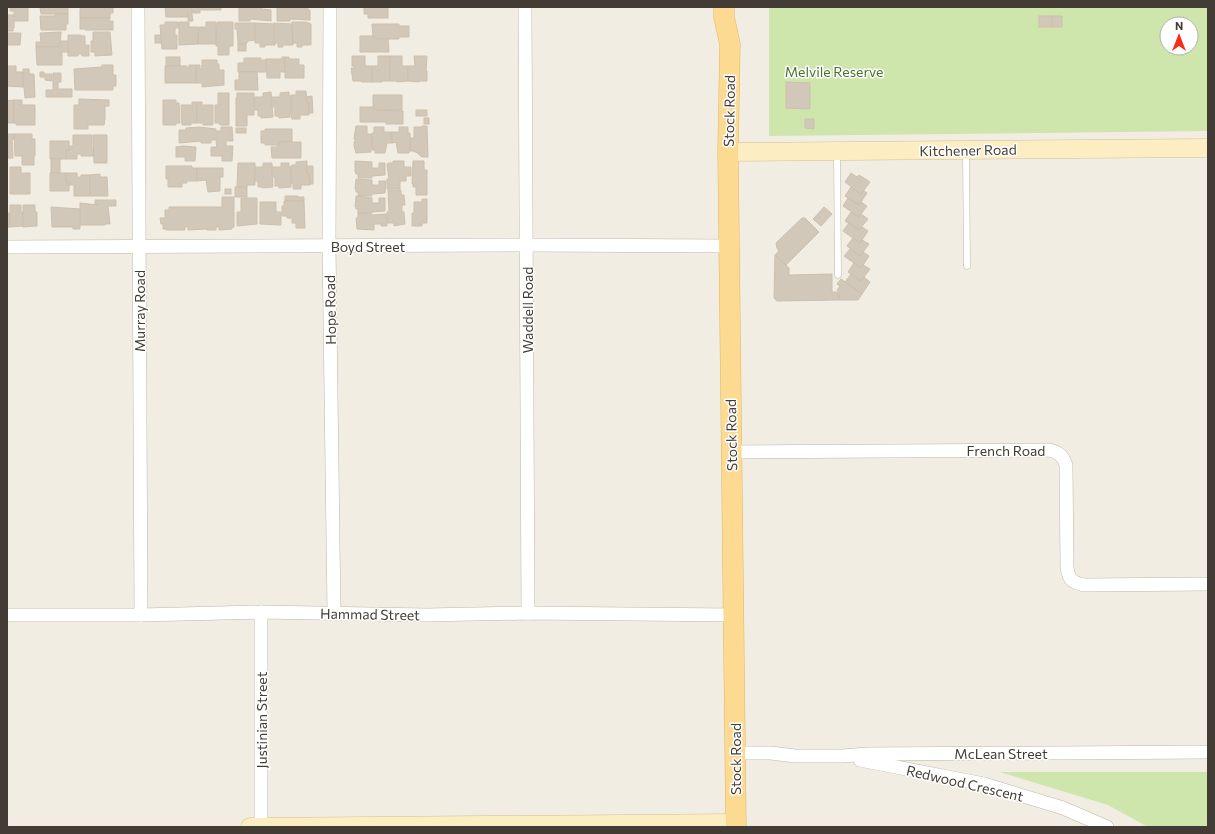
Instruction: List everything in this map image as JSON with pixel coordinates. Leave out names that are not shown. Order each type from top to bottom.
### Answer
[{"type":"main road","name":"Stock Road","points":[[724,7],[724,17],[730,44],[728,152],[736,825]]},
{"type":"main road","name":"Stock Road","points":[[730,44],[737,18],[737,7]]},
{"type":"street","name":"Murray Road","points":[[138,7],[141,615]]},
{"type":"street","name":"Hope Road","points":[[330,7],[329,246],[334,613]]},
{"type":"street","name":"Waddell Road","points":[[525,7],[528,613]]},
{"type":"street","name":"Kitchener Road","points":[[728,152],[1208,148]]},
{"type":"street","name":"Boyd Street","points":[[7,247],[527,245],[730,246]]},
{"type":"street","name":"French Road","points":[[731,452],[1042,450],[1057,452],[1063,457],[1066,465],[1067,567],[1068,576],[1074,583],[1084,585],[1208,584]]},
{"type":"street","name":"Hammad Street","points":[[7,615],[141,615],[261,612],[427,615],[528,613],[733,615]]},
{"type":"street","name":"Justinian Street","points":[[261,612],[261,827]]},
{"type":"street","name":"McLean Street","points":[[736,757],[771,753],[795,756],[843,756],[867,754],[1208,752]]},
{"type":"street","name":"Redwood Crescent","points":[[843,756],[984,784],[1063,808],[1107,827]]},
{"type":"street","points":[[250,827],[736,825]]},
{"type":"lane","points":[[966,150],[967,266]]},
{"type":"lane","points":[[837,152],[838,275]]},
{"type":"green space","name":"Melvile Reserve","points":[[769,7],[1207,7],[1208,131],[769,136]]},
{"type":"green space","points":[[1000,772],[1208,772],[1208,827],[1148,827],[1108,805]]},
{"type":"building","points":[[10,7],[28,7],[28,21],[14,21],[14,11],[10,11]]},
{"type":"building","points":[[40,7],[68,7],[68,14],[41,14]]},
{"type":"building","points":[[81,7],[113,7],[113,13],[110,13],[110,18],[80,18]]},
{"type":"building","points":[[165,7],[192,7],[192,13],[188,13],[188,17],[166,17]]},
{"type":"building","points":[[192,7],[221,7],[221,10],[200,10],[200,13],[192,13]]},
{"type":"building","points":[[239,7],[262,7],[262,9],[271,10],[271,21],[250,19],[250,21],[239,21]]},
{"type":"building","points":[[277,7],[308,7],[308,10],[310,10],[310,20],[290,19],[290,21],[277,21]]},
{"type":"building","points":[[364,7],[388,7],[388,18],[368,18],[368,14],[364,14]]},
{"type":"building","points":[[55,14],[68,14],[68,24],[66,24],[66,30],[41,30],[40,16],[55,16]]},
{"type":"building","points":[[188,14],[192,14],[193,21],[188,21]]},
{"type":"building","points":[[7,15],[14,15],[13,31],[7,31]]},
{"type":"building","points":[[1039,16],[1052,16],[1052,27],[1039,27]]},
{"type":"building","points":[[1052,16],[1062,16],[1062,27],[1052,27]]},
{"type":"building","points":[[80,18],[110,18],[109,21],[113,21],[113,30],[80,29]]},
{"type":"building","points":[[165,22],[178,22],[179,28],[175,28],[175,35],[177,35],[177,49],[162,49],[160,25],[165,25]]},
{"type":"building","points":[[179,22],[189,22],[189,27],[198,27],[198,44],[179,45]]},
{"type":"building","points":[[206,22],[216,22],[216,44],[198,44],[199,27],[206,27]]},
{"type":"building","points":[[217,22],[233,22],[233,46],[229,46],[229,55],[218,55],[218,46],[216,46]]},
{"type":"building","points":[[292,22],[306,22],[311,24],[311,45],[302,45],[302,47],[297,47],[297,43],[292,43]]},
{"type":"building","points":[[235,23],[255,23],[255,40],[248,41],[246,44],[238,44]]},
{"type":"building","points":[[255,23],[274,24],[275,45],[265,45],[265,47],[260,47],[260,43],[255,43]]},
{"type":"building","points":[[274,23],[292,24],[293,45],[283,45],[283,47],[278,47],[278,43],[274,43]]},
{"type":"building","points":[[372,24],[399,24],[399,26],[409,26],[409,37],[399,37],[399,39],[376,39],[373,36]]},
{"type":"building","points":[[61,32],[60,47],[36,47],[36,42],[41,42],[40,33]]},
{"type":"building","points":[[93,32],[110,32],[112,55],[95,56],[95,52],[91,52]]},
{"type":"building","points":[[7,33],[21,33],[20,45],[7,45]]},
{"type":"building","points":[[68,35],[85,36],[85,45],[89,45],[89,56],[82,56],[82,54],[78,54],[78,56],[68,56]]},
{"type":"building","points":[[155,35],[161,35],[161,43],[155,43]]},
{"type":"building","points":[[360,36],[373,36],[376,39],[388,39],[389,52],[360,52]]},
{"type":"building","points":[[61,41],[68,41],[68,52],[61,52]]},
{"type":"building","points":[[238,44],[246,44],[246,51],[238,51]]},
{"type":"building","points":[[36,47],[60,47],[60,52],[62,52],[62,65],[37,65]]},
{"type":"building","points":[[352,56],[365,56],[365,66],[372,66],[372,82],[353,81],[351,68],[354,68],[354,66],[352,66]]},
{"type":"building","points":[[378,56],[390,56],[390,81],[372,82],[372,66],[378,66]]},
{"type":"building","points":[[390,56],[402,56],[402,66],[408,66],[408,81],[390,81]]},
{"type":"building","points":[[414,56],[427,56],[427,81],[408,81],[408,66],[415,66]]},
{"type":"building","points":[[166,57],[180,57],[180,66],[166,66]]},
{"type":"building","points":[[282,57],[285,57],[285,72],[280,72],[280,78],[267,78],[266,59],[282,59]]},
{"type":"building","points":[[285,57],[289,57],[289,59],[299,59],[299,65],[304,65],[304,78],[285,78]]},
{"type":"building","points":[[244,58],[261,58],[261,60],[266,60],[267,72],[238,72],[238,63],[244,63]]},
{"type":"building","points":[[202,60],[217,60],[219,70],[224,70],[224,85],[202,87],[202,83],[196,83],[196,65],[200,65],[200,69],[202,69]]},
{"type":"building","points":[[102,65],[113,65],[113,75],[116,75],[116,86],[113,86],[113,90],[75,90],[74,69],[102,67]]},
{"type":"building","points":[[189,65],[196,65],[196,83],[165,83],[165,66],[187,66],[187,68],[189,68]]},
{"type":"building","points":[[7,66],[16,66],[16,72],[23,72],[23,87],[7,86]]},
{"type":"building","points":[[23,69],[29,69],[29,74],[34,74],[35,97],[25,98],[23,87]]},
{"type":"building","points":[[40,72],[44,72],[44,74],[52,74],[52,81],[45,80],[45,77],[40,77]]},
{"type":"building","points":[[239,72],[257,72],[258,90],[235,90],[235,80],[239,80]]},
{"type":"building","points":[[53,73],[61,73],[61,82],[58,82],[58,89],[72,89],[72,97],[46,97],[46,90],[53,90]]},
{"type":"building","points":[[786,82],[810,83],[810,109],[786,108]]},
{"type":"building","points":[[296,91],[306,91],[307,103],[309,103],[309,115],[300,115],[300,119],[292,119],[291,95],[296,95]]},
{"type":"building","points":[[271,92],[273,117],[261,118],[261,116],[258,116],[258,110],[254,110],[254,97],[263,97],[263,93]]},
{"type":"building","points":[[289,92],[289,96],[291,96],[290,117],[279,118],[279,116],[275,116],[275,107],[271,107],[271,97],[280,97],[280,93]]},
{"type":"building","points":[[218,93],[229,93],[229,125],[220,125],[220,123],[215,123],[215,105],[218,105]]},
{"type":"building","points":[[237,93],[254,93],[254,115],[247,115],[247,126],[236,126]]},
{"type":"building","points":[[373,95],[402,95],[402,110],[376,110],[373,107]]},
{"type":"building","points":[[312,96],[313,113],[309,113],[309,103],[307,103],[306,97]]},
{"type":"building","points":[[79,99],[109,100],[109,106],[105,106],[104,125],[88,125],[88,129],[74,129],[74,105],[79,105]]},
{"type":"building","points":[[14,100],[14,123],[7,123],[7,101]]},
{"type":"building","points":[[14,100],[22,100],[22,105],[35,105],[35,125],[16,125],[16,123],[14,123]]},
{"type":"building","points":[[163,100],[176,100],[176,103],[179,103],[180,123],[176,123],[176,125],[163,125]]},
{"type":"building","points":[[192,102],[197,102],[197,123],[182,125],[181,105],[191,105],[192,110]]},
{"type":"building","points":[[197,102],[202,102],[202,110],[203,105],[213,105],[213,125],[203,125],[203,123],[197,123]]},
{"type":"building","points":[[360,107],[373,107],[376,110],[403,111],[403,124],[386,124],[386,122],[360,122]]},
{"type":"building","points":[[416,110],[427,110],[427,116],[416,116]]},
{"type":"building","points":[[424,118],[429,118],[429,124],[424,124]]},
{"type":"building","points":[[805,119],[814,119],[814,129],[805,128]]},
{"type":"building","points":[[356,126],[367,126],[367,134],[372,134],[371,152],[356,153],[354,142],[356,140],[354,139]]},
{"type":"building","points":[[427,126],[428,157],[422,157],[414,151],[410,151],[410,138],[414,138],[414,127]]},
{"type":"building","points":[[199,127],[221,131],[221,127],[232,127],[233,141],[226,141],[226,146],[233,146],[232,161],[222,161],[222,156],[211,156],[211,147],[217,147],[217,140],[211,140],[211,143],[201,143],[201,141],[179,143],[179,130]]},
{"type":"building","points":[[374,127],[384,127],[384,132],[392,132],[392,143],[387,143],[385,153],[375,153],[375,150],[372,150],[372,133],[374,133]]},
{"type":"building","points":[[399,127],[408,127],[408,133],[410,133],[409,153],[398,153],[396,142],[392,143],[392,132],[399,132]]},
{"type":"building","points":[[236,128],[246,128],[246,133],[236,133]]},
{"type":"building","points":[[265,129],[292,129],[292,142],[280,142],[277,145],[265,145],[265,143],[261,143],[261,131],[265,131]]},
{"type":"building","points":[[7,134],[14,134],[14,139],[12,139],[13,158],[7,158]]},
{"type":"building","points":[[14,134],[32,134],[32,139],[35,139],[34,165],[22,165],[22,156],[15,156]]},
{"type":"building","points":[[73,135],[92,135],[92,149],[94,149],[94,156],[81,156],[81,154],[77,154],[77,159],[66,159],[66,150],[69,150],[69,146],[73,146]]},
{"type":"building","points":[[93,135],[107,135],[107,163],[94,163]]},
{"type":"building","points":[[50,141],[69,141],[69,150],[66,150],[66,159],[50,159]]},
{"type":"building","points":[[280,142],[301,142],[301,158],[272,158],[271,147],[277,147]]},
{"type":"building","points":[[176,147],[196,147],[195,161],[185,161],[185,157],[176,157]]},
{"type":"building","points":[[51,159],[60,159],[60,173],[51,173]]},
{"type":"building","points":[[307,161],[307,174],[309,174],[310,185],[301,185],[301,189],[293,189],[293,183],[291,183],[292,165],[296,165],[296,162]]},
{"type":"building","points":[[355,161],[372,162],[372,168],[379,168],[379,163],[385,163],[385,175],[372,176],[372,178],[358,178],[358,174],[356,174],[355,171]]},
{"type":"building","points":[[393,161],[404,161],[404,167],[411,167],[411,176],[406,176],[406,181],[400,181],[400,189],[387,189],[387,179],[389,179],[387,165],[388,163],[393,163]]},
{"type":"building","points":[[413,161],[424,161],[424,170],[427,170],[427,195],[416,195],[416,187],[413,187],[412,184]]},
{"type":"building","points":[[238,163],[255,163],[255,185],[237,187]]},
{"type":"building","points":[[263,163],[272,163],[273,187],[258,187],[258,181],[255,181],[255,167],[263,167]]},
{"type":"building","points":[[281,163],[289,163],[289,167],[291,167],[291,187],[279,188],[279,186],[275,186],[275,177],[272,177],[272,167],[281,167]]},
{"type":"building","points":[[166,166],[192,166],[192,168],[197,168],[197,181],[187,181],[187,183],[182,183],[182,187],[168,187],[168,179],[166,179]]},
{"type":"building","points":[[307,166],[313,166],[313,184],[310,184],[309,174],[307,174]]},
{"type":"building","points":[[10,167],[21,167],[21,173],[30,173],[30,194],[10,194]]},
{"type":"building","points":[[197,168],[223,168],[223,177],[220,177],[220,191],[208,192],[206,180],[197,181]]},
{"type":"building","points":[[50,173],[66,173],[66,182],[69,182],[69,191],[50,191]]},
{"type":"building","points":[[66,173],[77,173],[77,177],[81,177],[81,175],[90,175],[90,196],[74,196],[74,185],[69,185],[69,182],[66,182]]},
{"type":"building","points":[[851,173],[857,177],[859,175],[870,182],[861,194],[845,182]]},
{"type":"building","points":[[100,174],[100,177],[107,177],[108,196],[90,196],[90,175]]},
{"type":"building","points":[[356,179],[372,180],[372,185],[379,185],[379,181],[386,181],[385,193],[372,194],[372,196],[358,196],[358,192],[356,192],[355,189]]},
{"type":"building","points":[[235,187],[247,187],[247,197],[235,197]]},
{"type":"building","points":[[851,187],[861,194],[864,191],[867,193],[859,205],[845,196]]},
{"type":"building","points":[[225,189],[231,189],[231,194],[225,194]]},
{"type":"building","points":[[388,190],[401,190],[401,195],[404,195],[405,205],[402,205],[402,212],[404,212],[405,224],[394,226],[394,223],[387,223],[387,212],[389,212]]},
{"type":"building","points":[[285,196],[304,197],[304,201],[285,201]]},
{"type":"building","points":[[356,196],[372,198],[372,203],[379,203],[379,198],[385,198],[385,211],[358,213],[358,209],[355,207]]},
{"type":"building","points":[[222,197],[234,197],[234,227],[232,227],[232,229],[219,230],[219,227],[216,227],[216,230],[188,230],[188,227],[185,227],[185,230],[163,229],[163,224],[161,224],[160,218],[165,218],[165,210],[169,210],[169,207],[222,207]]},
{"type":"building","points":[[241,198],[257,198],[257,224],[237,226],[237,212],[241,212]]},
{"type":"building","points":[[848,198],[859,205],[861,202],[867,206],[859,217],[843,206]]},
{"type":"building","points":[[422,199],[427,199],[427,223],[422,223],[422,226],[412,226],[414,202],[422,202]]},
{"type":"building","points":[[95,200],[116,200],[116,206],[108,206],[110,224],[80,225],[80,203],[98,205],[95,204]]},
{"type":"building","points":[[284,201],[304,201],[305,228],[296,228],[296,223],[292,223],[292,218],[282,216],[282,206],[284,206]]},
{"type":"building","points":[[260,202],[276,202],[276,212],[281,212],[281,225],[260,224]]},
{"type":"building","points":[[10,205],[21,205],[21,212],[23,212],[23,226],[10,227]]},
{"type":"building","points":[[23,205],[35,205],[35,212],[37,212],[37,226],[23,227]]},
{"type":"building","points":[[51,207],[80,209],[80,229],[73,229],[73,227],[52,227]]},
{"type":"building","points":[[824,207],[832,214],[821,226],[813,219]]},
{"type":"building","points":[[851,212],[859,217],[861,214],[868,219],[859,230],[845,221]]},
{"type":"building","points":[[7,213],[10,213],[10,227],[7,227]]},
{"type":"building","points":[[358,213],[372,215],[386,214],[387,226],[374,224],[374,230],[357,229],[356,218],[358,218]]},
{"type":"building","points":[[802,218],[805,218],[819,232],[786,265],[775,255],[779,251],[776,243]]},
{"type":"building","points":[[849,223],[859,230],[862,227],[868,231],[860,243],[843,231]]},
{"type":"building","points":[[853,238],[860,243],[862,240],[869,244],[860,256],[847,246]]},
{"type":"building","points":[[850,249],[860,256],[863,252],[869,256],[861,268],[844,256]]},
{"type":"building","points":[[775,255],[789,268],[789,275],[832,274],[832,292],[838,292],[839,300],[777,301],[774,298]]},
{"type":"building","points":[[854,263],[861,268],[863,265],[870,269],[861,281],[848,272]]},
{"type":"building","points":[[851,274],[861,281],[864,277],[870,282],[862,294],[845,282]]},
{"type":"building","points":[[841,279],[862,294],[858,300],[839,300],[839,291],[837,290],[840,286],[837,284]]}]
